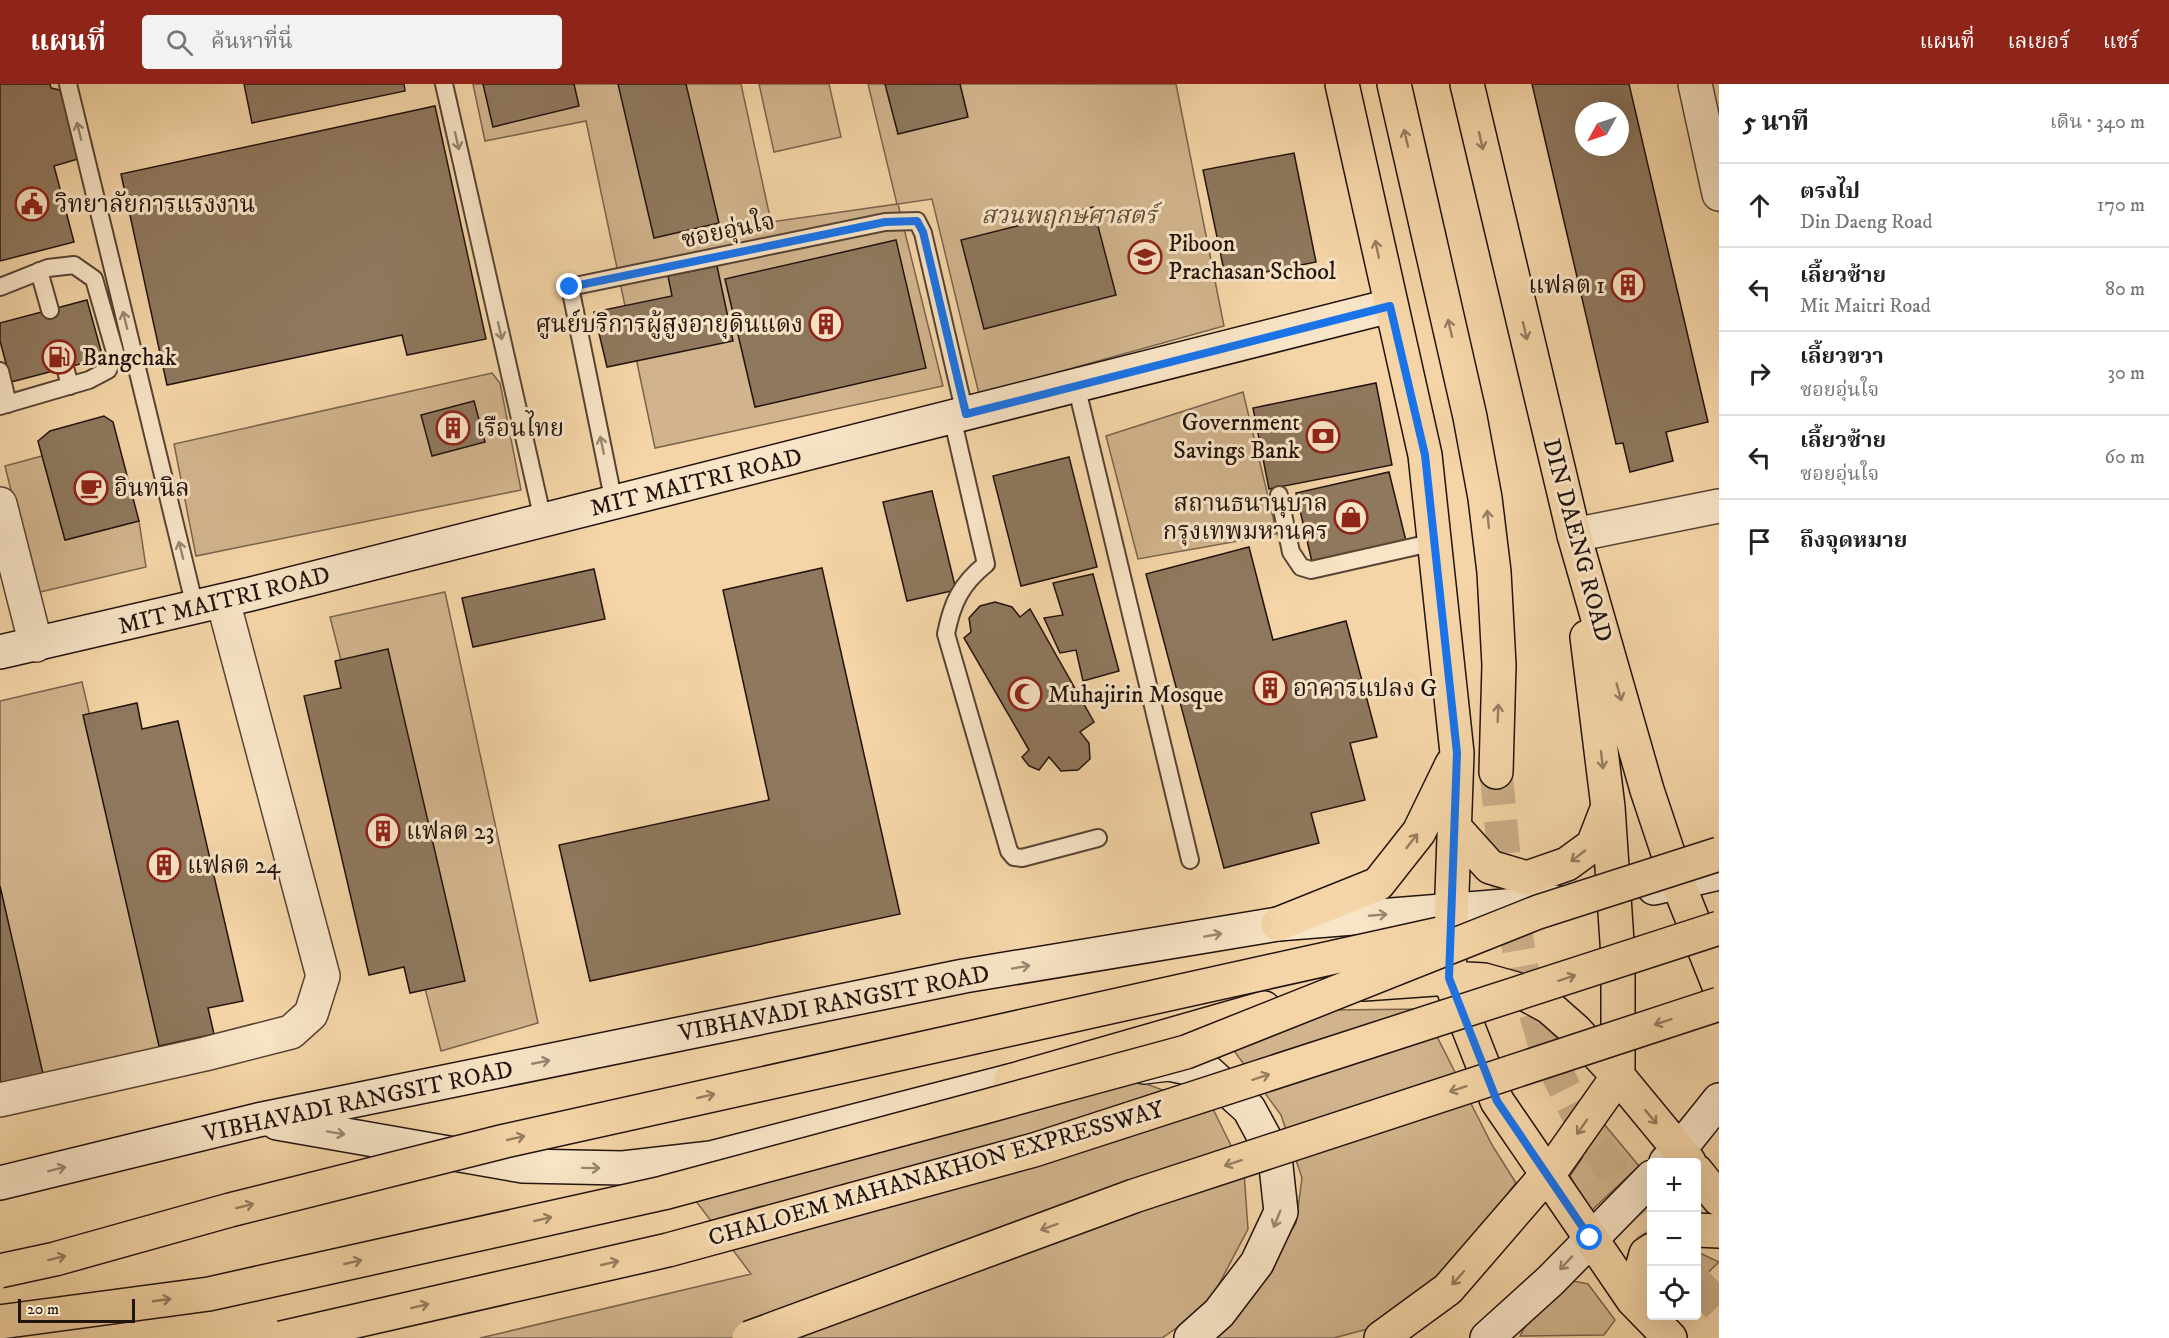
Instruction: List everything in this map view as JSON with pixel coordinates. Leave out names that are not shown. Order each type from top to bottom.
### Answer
[{"type":"main road","points":[[1342,84],[1425,455],[1457,753],[1449,978],[1497,1101],[1633,1300],[1670,1338]]},
{"type":"main road","points":[[1394,84],[1470,417],[1485,498],[1494,572],[1499,665],[1496,772]]},
{"type":"main road","name":"DIN DAENG ROAD","points":[[1467,84],[1574,535],[1644,780],[1678,883],[1719,986]]},
{"type":"main road","points":[[1695,84],[1719,194]]},
{"type":"main road","name":"MIT MAITRI ROAD","points":[[0,652],[209,604],[1390,306]]},
{"type":"main road","points":[[0,504],[36,645]]},
{"type":"main road","points":[[1381,1338],[1448,1289],[1548,1175],[1618,1076],[1618,957],[1608,807],[1574,535],[1719,506]]},
{"type":"main road","points":[[0,1100],[205,1054],[291,1032],[311,1014],[323,976],[209,604]]},
{"type":"main road","points":[[1278,924],[1378,884],[1419,832],[1457,753]]},
{"type":"main road","points":[[1455,828],[1490,867],[1527,878],[1567,864],[1593,845],[1608,807]]},
{"type":"main road","points":[[0,1322],[209,1294],[663,1193],[1185,1052],[1538,912],[1719,854]]},
{"type":"main road","name":"VIBHAVADI RANGSIT ROAD","points":[[0,1183],[258,1119],[964,976],[1278,924],[1614,897],[1719,873]]},
{"type":"main road","points":[[0,1271],[55,1259],[230,1210],[505,1141],[1538,912]]},
{"type":"main road","name":"CHALOEM MAHANAKHON EXPRESSWAY","points":[[281,1338],[668,1250],[1034,1150],[1719,928]]},
{"type":"main road","points":[[258,1119],[523,1166],[623,1168],[711,1158],[1010,1081],[1341,986],[1449,978],[1484,980],[1505,986],[1549,1007],[1575,1030],[1618,1076],[1680,1158]]},
{"type":"main road","points":[[749,1338],[1134,1196],[1719,1004]]},
{"type":"main road","points":[[1010,1081],[1169,1064],[1208,1072],[1249,1109],[1275,1157],[1281,1212],[1257,1263],[1219,1313],[1191,1338]]},
{"type":"main road","points":[[1685,1158],[1719,1100]]},
{"type":"main road","points":[[1701,1180],[1719,1199]]},
{"type":"main road","points":[[1487,1338],[1550,1281],[1647,1182]]},
{"type":"main road","points":[[1701,1230],[1719,1231]]},
{"type":"main road","points":[[1633,1300],[1647,1253]]},
{"type":"lane","points":[[68,84],[209,604]]},
{"type":"lane","points":[[444,84],[543,520]]},
{"type":"lane","name":"ซอยอุ่นใจ","points":[[614,503],[570,287],[885,222],[917,221],[923,232],[959,415]]},
{"type":"lane","points":[[0,287],[48,268],[74,265],[94,279],[115,352],[108,370],[89,380],[4,405],[0,371]]},
{"type":"lane","points":[[39,271],[50,310]]},
{"type":"lane","points":[[65,367],[70,386]]},
{"type":"lane","points":[[1076,385],[1190,860]]},
{"type":"lane","points":[[959,415],[986,564],[970,577],[958,595],[950,614],[946,634],[1009,850],[1014,857],[1022,858],[1098,838]]},
{"type":"lane","points":[[1279,495],[1291,552],[1301,567],[1311,570],[1434,542]]},
{"type":"green space","name":"สวนพฤกษศาสตร์","points":[[473,84],[741,84],[771,222],[897,204],[868,84],[1176,84],[1224,326],[979,394],[932,199],[898,204],[943,386],[655,448],[586,121],[485,141]]},
{"type":"green space","points":[[759,84],[829,84],[841,137],[774,152]]},
{"type":"green space","points":[[492,373],[500,383],[521,490],[196,556],[174,444]]},
{"type":"green space","points":[[1243,392],[1277,534],[1138,559],[1106,436]]},
{"type":"green space","points":[[42,456],[65,540],[139,521],[146,567],[36,593],[5,466]]},
{"type":"green space","points":[[445,592],[538,1023],[441,1051],[330,617]]},
{"type":"green space","points":[[82,682],[169,1054],[39,1083],[0,919],[0,701]]},
{"type":"green space","points":[[1423,1009],[1492,1145],[1516,1183],[1437,1285],[1375,1327],[1334,1338],[1210,1338],[1243,1305],[1296,1223],[1302,1178],[1281,1115],[1229,1044],[1333,1010]]},
{"type":"green space","points":[[1136,1080],[1213,1109],[1244,1172],[1248,1229],[1207,1307],[1162,1338],[480,1338],[751,1274],[680,1180]]},
{"type":"green space","points":[[1599,1118],[1639,1166],[1590,1212],[1570,1176],[1585,1154]]},
{"type":"green space","points":[[1701,1254],[1719,1262],[1701,1279]]},
{"type":"green space","points":[[1573,1281],[1588,1284],[1615,1320],[1604,1335],[1520,1336],[1528,1321]]},
{"type":"building","name":"วิทยาลัยการแรงงาน","points":[[0,84],[50,84],[51,88],[60,90],[78,159],[54,166],[74,242],[0,261]]},
{"type":"building","points":[[244,84],[404,84],[405,91],[252,123]]},
{"type":"building","points":[[483,84],[574,84],[579,106],[493,127]]},
{"type":"building","points":[[618,84],[686,84],[719,223],[654,238]]},
{"type":"building","points":[[885,84],[960,84],[968,117],[898,134]]},
{"type":"building","name":"แฟลต 1","points":[[1532,84],[1629,84],[1708,422],[1666,432],[1673,461],[1630,472],[1623,443],[1616,444]]},
{"type":"building","points":[[435,106],[486,339],[407,355],[402,335],[167,385],[121,174]]},
{"type":"building","points":[[1294,153],[1316,262],[1226,280],[1203,170]]},
{"type":"building","points":[[1093,207],[1116,295],[984,329],[961,240]]},
{"type":"building","name":"ศูนย์บริการผู้สูงอายุดินแดง","points":[[896,240],[926,368],[755,407],[725,279]]},
{"type":"building","points":[[717,266],[733,341],[607,367],[594,312],[672,296],[668,276]]},
{"type":"building","points":[[87,300],[103,358],[11,382],[0,341],[0,323]]},
{"type":"building","name":"Government Savings Bank","points":[[1376,383],[1392,465],[1269,489],[1253,408]]},
{"type":"building","name":"เรือนไทย","points":[[474,401],[485,442],[432,456],[421,415]]},
{"type":"building","name":"อินทนิล","points":[[104,416],[113,422],[139,521],[65,540],[38,441],[50,431]]},
{"type":"building","points":[[1069,457],[1097,567],[1021,586],[993,476]]},
{"type":"building","name":"สถานธนานุบาล กรุงเทพมหานคร","points":[[1389,472],[1406,541],[1312,562],[1296,493]]},
{"type":"building","points":[[932,491],[956,590],[907,601],[883,502]]},
{"type":"building","name":"อาคารแปลง G","points":[[1249,547],[1273,640],[1346,621],[1377,737],[1350,743],[1365,800],[1311,813],[1319,843],[1224,868],[1146,574]]},
{"type":"building","points":[[822,568],[900,914],[590,981],[559,845],[769,800],[723,590]]},
{"type":"building","points":[[594,569],[605,619],[473,647],[462,598]]},
{"type":"building","points":[[1093,574],[1119,671],[1083,681],[1076,650],[1060,653],[1044,618],[1063,615],[1053,583]]},
{"type":"building","points":[[995,602],[1012,607],[1020,617],[1030,609],[1094,722],[1080,732],[1089,743],[1090,759],[1078,770],[1061,771],[1049,757],[1039,770],[1029,766],[1022,757],[1029,750],[964,638],[971,632],[969,618],[980,606]]},
{"type":"building","name":"แฟลต 23","points":[[388,649],[465,981],[410,993],[404,967],[369,975],[304,696],[341,688],[335,661]]},
{"type":"building","name":"แฟลต 24","points":[[137,703],[142,729],[178,721],[243,1001],[208,1008],[214,1034],[159,1046],[83,715]]},
{"type":"building","points":[[0,886],[43,1074],[0,1083]]},
{"type":"tunnel","points":[[1496,772],[1506,876],[1522,968],[1547,1053],[1585,1129],[1647,1224]]},
{"type":"tunnel","points":[[1701,1287],[1719,1307]]},
{"type":"place","name":"วิทยาลัยการแรงงาน","points":[[32,204]]},
{"type":"place","name":"Piboon Prachasan School","points":[[1145,257]]},
{"type":"place","name":"แฟลต 1","points":[[1628,285]]},
{"type":"place","name":"ศูนย์บริการผู้สูงอายุดินแดง","points":[[826,324]]},
{"type":"place","name":"Bangchak","points":[[59,357]]},
{"type":"place","name":"เรือนไทย","points":[[453,428]]},
{"type":"place","name":"Government Savings Bank","points":[[1323,436]]},
{"type":"place","name":"อินทนิล","points":[[91,488]]},
{"type":"place","name":"สถานธนานุบาล กรุงเทพมหานคร","points":[[1351,517]]},
{"type":"place","name":"อาคารแปลง G","points":[[1270,688]]},
{"type":"place","name":"Muhajirin Mosque","points":[[1025,694]]},
{"type":"place","name":"แฟลต 23","points":[[383,831]]},
{"type":"place","name":"แฟลต 24","points":[[164,865]]},
{"type":"route","points":[[570,287],[885,222],[917,221],[923,232],[966,414],[1390,306],[1425,455],[1457,753],[1449,978],[1497,1101],[1590,1238]]}]
